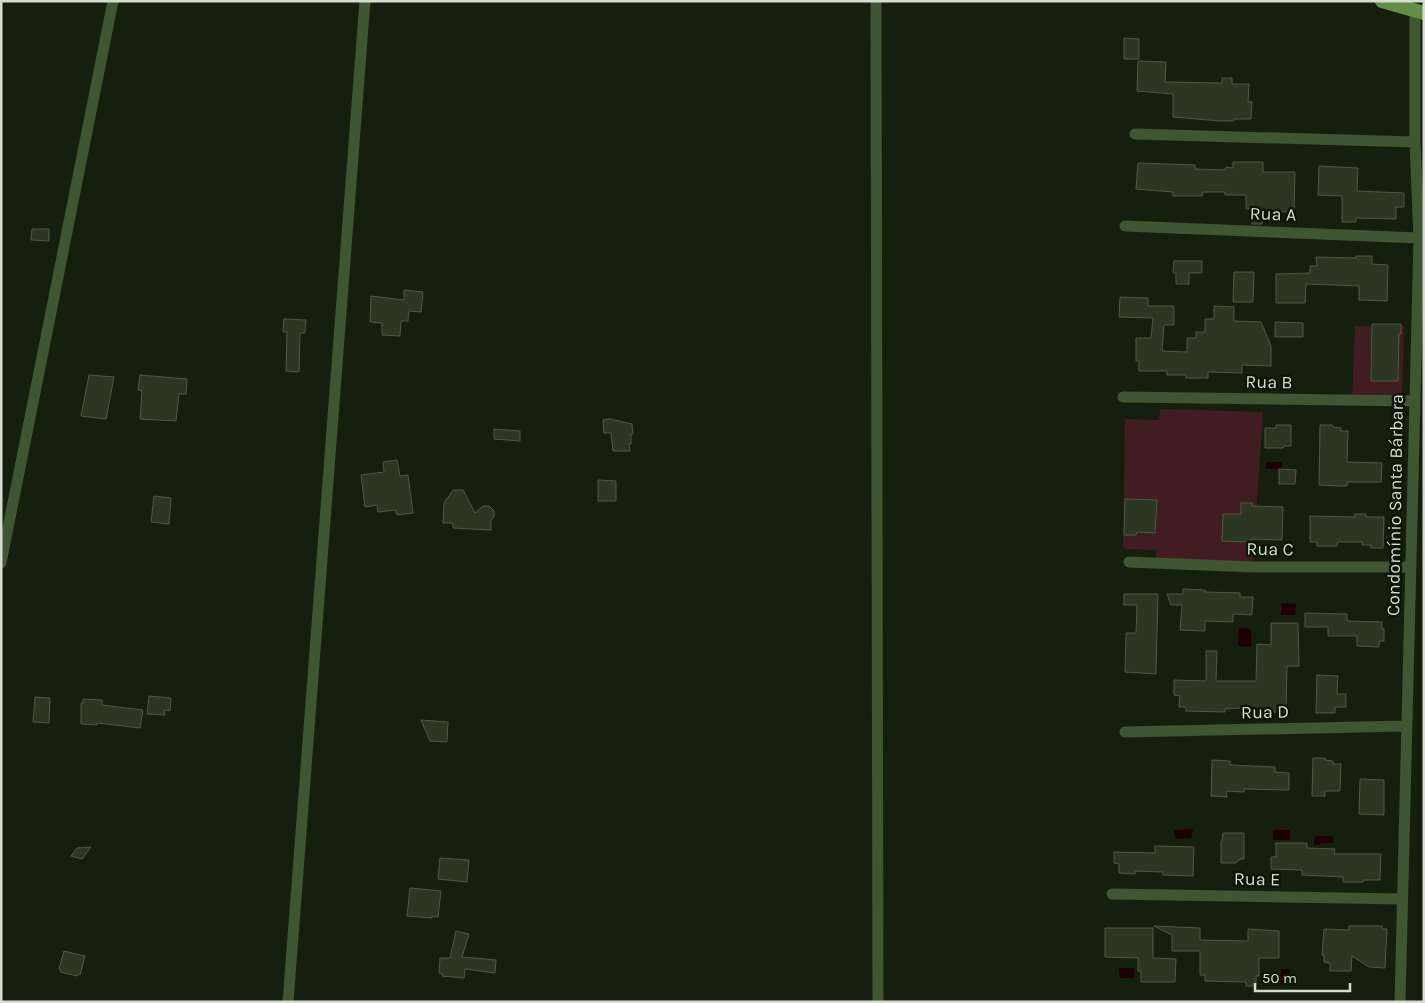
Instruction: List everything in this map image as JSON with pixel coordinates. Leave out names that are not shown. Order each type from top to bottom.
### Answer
[{"type":"main road","points":[[1382,1],[1420,12]]},
{"type":"street","points":[[1,563],[113,1]]},
{"type":"street","points":[[288,1002],[365,1]]},
{"type":"street","points":[[876,1],[878,1002]]},
{"type":"street","name":"Condomínio Santa Bárbara","points":[[1400,1002],[1419,238],[1415,142],[1420,12]]},
{"type":"street","points":[[1136,134],[1415,142]]},
{"type":"street","name":"Rua A","points":[[1126,226],[1419,238]]},
{"type":"street","name":"Rua B","points":[[1123,397],[1415,401]]},
{"type":"street","name":"Rua C","points":[[1129,562],[1253,567],[1411,568]]},
{"type":"street","name":"Rua D","points":[[1125,732],[1407,726]]},
{"type":"street","name":"Rua E","points":[[1112,894],[1402,899]]},
{"type":"shaded area","points":[[1355,326],[1404,326],[1402,398],[1352,399]]},
{"type":"shaded area","points":[[1160,409],[1263,412],[1253,563],[1156,560],[1156,550],[1125,549],[1123,546],[1125,419],[1159,420]]},
{"type":"shaded area","points":[[1266,462],[1282,462],[1282,469],[1266,469]]},
{"type":"shaded area","points":[[1282,603],[1296,604],[1295,615],[1281,615]]},
{"type":"shaded area","points":[[1239,628],[1251,629],[1251,647],[1238,646]]},
{"type":"shaded area","points":[[1193,829],[1191,838],[1175,839],[1174,830]]},
{"type":"shaded area","points":[[1273,830],[1290,830],[1290,840],[1273,840]]},
{"type":"shaded area","points":[[1315,836],[1333,836],[1333,843],[1314,845]]},
{"type":"shaded area","points":[[1119,968],[1134,968],[1135,978],[1120,978]]},
{"type":"shaded area","points":[[1281,969],[1290,969],[1289,985],[1280,984]]},
{"type":"building","points":[[1124,38],[1139,39],[1139,59],[1124,59]]},
{"type":"building","points":[[1138,61],[1166,62],[1165,82],[1222,83],[1222,78],[1232,78],[1232,84],[1249,84],[1248,102],[1252,102],[1251,119],[1220,121],[1173,117],[1173,94],[1137,91]]},
{"type":"building","points":[[1233,162],[1263,162],[1263,172],[1295,172],[1294,212],[1263,211],[1262,224],[1252,224],[1252,209],[1246,209],[1246,195],[1225,195],[1225,192],[1203,192],[1202,196],[1173,196],[1173,192],[1136,189],[1138,163],[1195,165],[1195,169],[1225,170],[1226,167],[1233,168]]},
{"type":"building","points":[[1319,166],[1358,168],[1357,191],[1404,193],[1404,207],[1396,207],[1396,219],[1356,218],[1356,222],[1342,222],[1342,196],[1318,195]]},
{"type":"building","points":[[32,229],[49,229],[49,241],[31,240]]},
{"type":"building","points":[[1356,256],[1372,256],[1372,264],[1388,265],[1387,301],[1359,300],[1359,286],[1306,284],[1305,303],[1276,303],[1276,274],[1310,273],[1310,266],[1317,266],[1316,257],[1356,258]]},
{"type":"building","points":[[1174,261],[1202,261],[1202,273],[1189,273],[1189,284],[1176,284],[1176,273],[1173,273]]},
{"type":"building","points":[[1234,272],[1254,272],[1253,302],[1233,302]]},
{"type":"building","points":[[404,290],[423,292],[421,312],[409,311],[408,321],[401,321],[400,336],[382,335],[382,323],[370,322],[371,296],[404,300]]},
{"type":"building","points":[[1120,297],[1148,298],[1148,306],[1174,306],[1174,325],[1164,325],[1162,351],[1187,352],[1187,338],[1196,338],[1196,332],[1205,332],[1205,319],[1214,319],[1214,306],[1234,307],[1234,321],[1261,322],[1271,346],[1271,366],[1242,365],[1242,373],[1208,372],[1208,378],[1186,378],[1186,375],[1167,375],[1167,371],[1139,371],[1139,361],[1136,361],[1136,338],[1151,338],[1153,318],[1119,317]]},
{"type":"building","points":[[284,319],[306,320],[305,333],[300,333],[299,372],[286,371],[287,332],[283,332]]},
{"type":"building","points":[[1275,322],[1303,323],[1303,337],[1275,337]]},
{"type":"building","points":[[1372,324],[1401,324],[1398,381],[1371,381]]},
{"type":"building","points":[[89,375],[114,377],[106,419],[81,416]]},
{"type":"building","points":[[140,375],[187,379],[186,394],[179,394],[176,421],[140,419],[142,391],[138,390]]},
{"type":"building","points":[[610,419],[632,424],[633,434],[631,434],[631,444],[629,444],[630,451],[613,451],[611,433],[604,433],[603,420]]},
{"type":"building","points":[[1276,425],[1291,425],[1291,446],[1265,448],[1265,428],[1276,428]]},
{"type":"building","points":[[1320,425],[1332,425],[1333,427],[1341,428],[1340,431],[1348,431],[1347,462],[1382,463],[1381,482],[1347,482],[1347,486],[1319,485]]},
{"type":"building","points":[[494,429],[520,431],[520,441],[494,439]]},
{"type":"building","points":[[397,460],[400,476],[408,475],[413,513],[397,515],[396,510],[378,512],[377,505],[365,507],[361,475],[384,472],[383,462]]},
{"type":"building","points":[[1279,469],[1296,470],[1295,484],[1279,484]]},
{"type":"building","points":[[598,480],[616,481],[616,501],[598,501]]},
{"type":"building","points":[[453,490],[463,490],[475,513],[483,506],[489,506],[494,511],[494,517],[491,520],[491,530],[453,528],[453,523],[443,523],[444,503]]},
{"type":"building","points":[[154,496],[171,498],[169,524],[151,522]]},
{"type":"building","points":[[1125,499],[1157,500],[1155,533],[1137,532],[1136,535],[1124,535]]},
{"type":"building","points":[[1241,503],[1252,503],[1252,506],[1283,507],[1282,540],[1251,539],[1251,542],[1222,541],[1223,514],[1241,514]]},
{"type":"building","points":[[1355,514],[1366,514],[1366,517],[1384,517],[1383,548],[1371,548],[1371,545],[1362,545],[1362,542],[1338,542],[1337,546],[1317,546],[1317,542],[1310,542],[1310,516],[1355,517]]},
{"type":"building","points":[[1183,589],[1240,593],[1240,597],[1253,597],[1252,615],[1233,614],[1233,622],[1205,621],[1205,631],[1180,630],[1182,605],[1171,605],[1167,594],[1183,594]]},
{"type":"building","points":[[1124,594],[1158,594],[1156,674],[1125,672],[1126,633],[1136,633],[1137,605],[1124,605]]},
{"type":"building","points":[[1305,613],[1347,614],[1347,621],[1382,622],[1384,641],[1379,641],[1379,647],[1357,646],[1357,636],[1328,636],[1328,627],[1305,627]]},
{"type":"building","points":[[1271,623],[1298,623],[1299,666],[1287,666],[1286,712],[1273,712],[1273,709],[1241,708],[1225,709],[1225,712],[1186,711],[1186,707],[1179,707],[1180,696],[1174,695],[1174,680],[1206,681],[1206,651],[1217,651],[1216,681],[1256,681],[1257,644],[1271,645]]},
{"type":"building","points":[[1317,675],[1338,676],[1337,694],[1346,694],[1346,707],[1335,707],[1335,713],[1316,713]]},
{"type":"building","points":[[149,696],[171,698],[170,711],[164,710],[165,715],[147,714]]},
{"type":"building","points":[[35,697],[50,698],[49,723],[33,722]]},
{"type":"building","points":[[83,699],[102,700],[102,705],[143,710],[140,728],[97,723],[97,725],[81,724],[81,703],[83,703]]},
{"type":"building","points":[[421,720],[448,722],[447,742],[430,741]]},
{"type":"building","points":[[1313,758],[1325,758],[1325,760],[1333,761],[1333,764],[1341,764],[1340,791],[1325,791],[1325,796],[1312,796]]},
{"type":"building","points":[[1212,760],[1230,761],[1230,765],[1275,767],[1275,772],[1289,773],[1289,790],[1244,789],[1244,792],[1226,791],[1227,797],[1211,796]]},
{"type":"building","points":[[1360,779],[1384,780],[1384,815],[1359,814]]},
{"type":"building","points":[[1223,833],[1244,833],[1244,859],[1240,859],[1236,863],[1221,863]]},
{"type":"building","points":[[1276,843],[1307,843],[1307,848],[1335,849],[1334,854],[1381,854],[1380,880],[1343,882],[1343,877],[1302,875],[1302,870],[1271,869],[1271,857],[1276,857]]},
{"type":"building","points":[[1155,846],[1194,847],[1193,876],[1163,875],[1163,872],[1135,871],[1135,874],[1119,873],[1119,864],[1114,863],[1114,852],[1155,853]]},
{"type":"building","points":[[91,847],[82,859],[71,856],[77,848]]},
{"type":"building","points":[[440,858],[469,860],[467,882],[438,879]]},
{"type":"building","points":[[410,888],[441,891],[438,917],[407,916]]},
{"type":"building","points":[[1154,926],[1200,928],[1200,940],[1248,941],[1248,929],[1279,931],[1279,958],[1259,958],[1259,976],[1256,976],[1256,986],[1246,986],[1246,982],[1205,981],[1205,975],[1200,975],[1200,951],[1172,951],[1172,935]]},
{"type":"building","points":[[1349,926],[1382,926],[1382,929],[1387,929],[1385,968],[1369,967],[1352,956],[1351,971],[1330,971],[1330,963],[1324,962],[1324,955],[1322,955],[1324,929],[1349,930]]},
{"type":"building","points":[[1105,928],[1153,928],[1153,958],[1176,959],[1175,982],[1141,982],[1141,971],[1138,971],[1138,958],[1105,957]]},
{"type":"building","points":[[456,931],[469,934],[462,957],[496,960],[495,973],[465,969],[464,978],[442,976],[443,974],[439,973],[440,958],[450,958]]},
{"type":"building","points":[[64,951],[85,956],[80,975],[60,972],[61,970],[59,969]]}]
